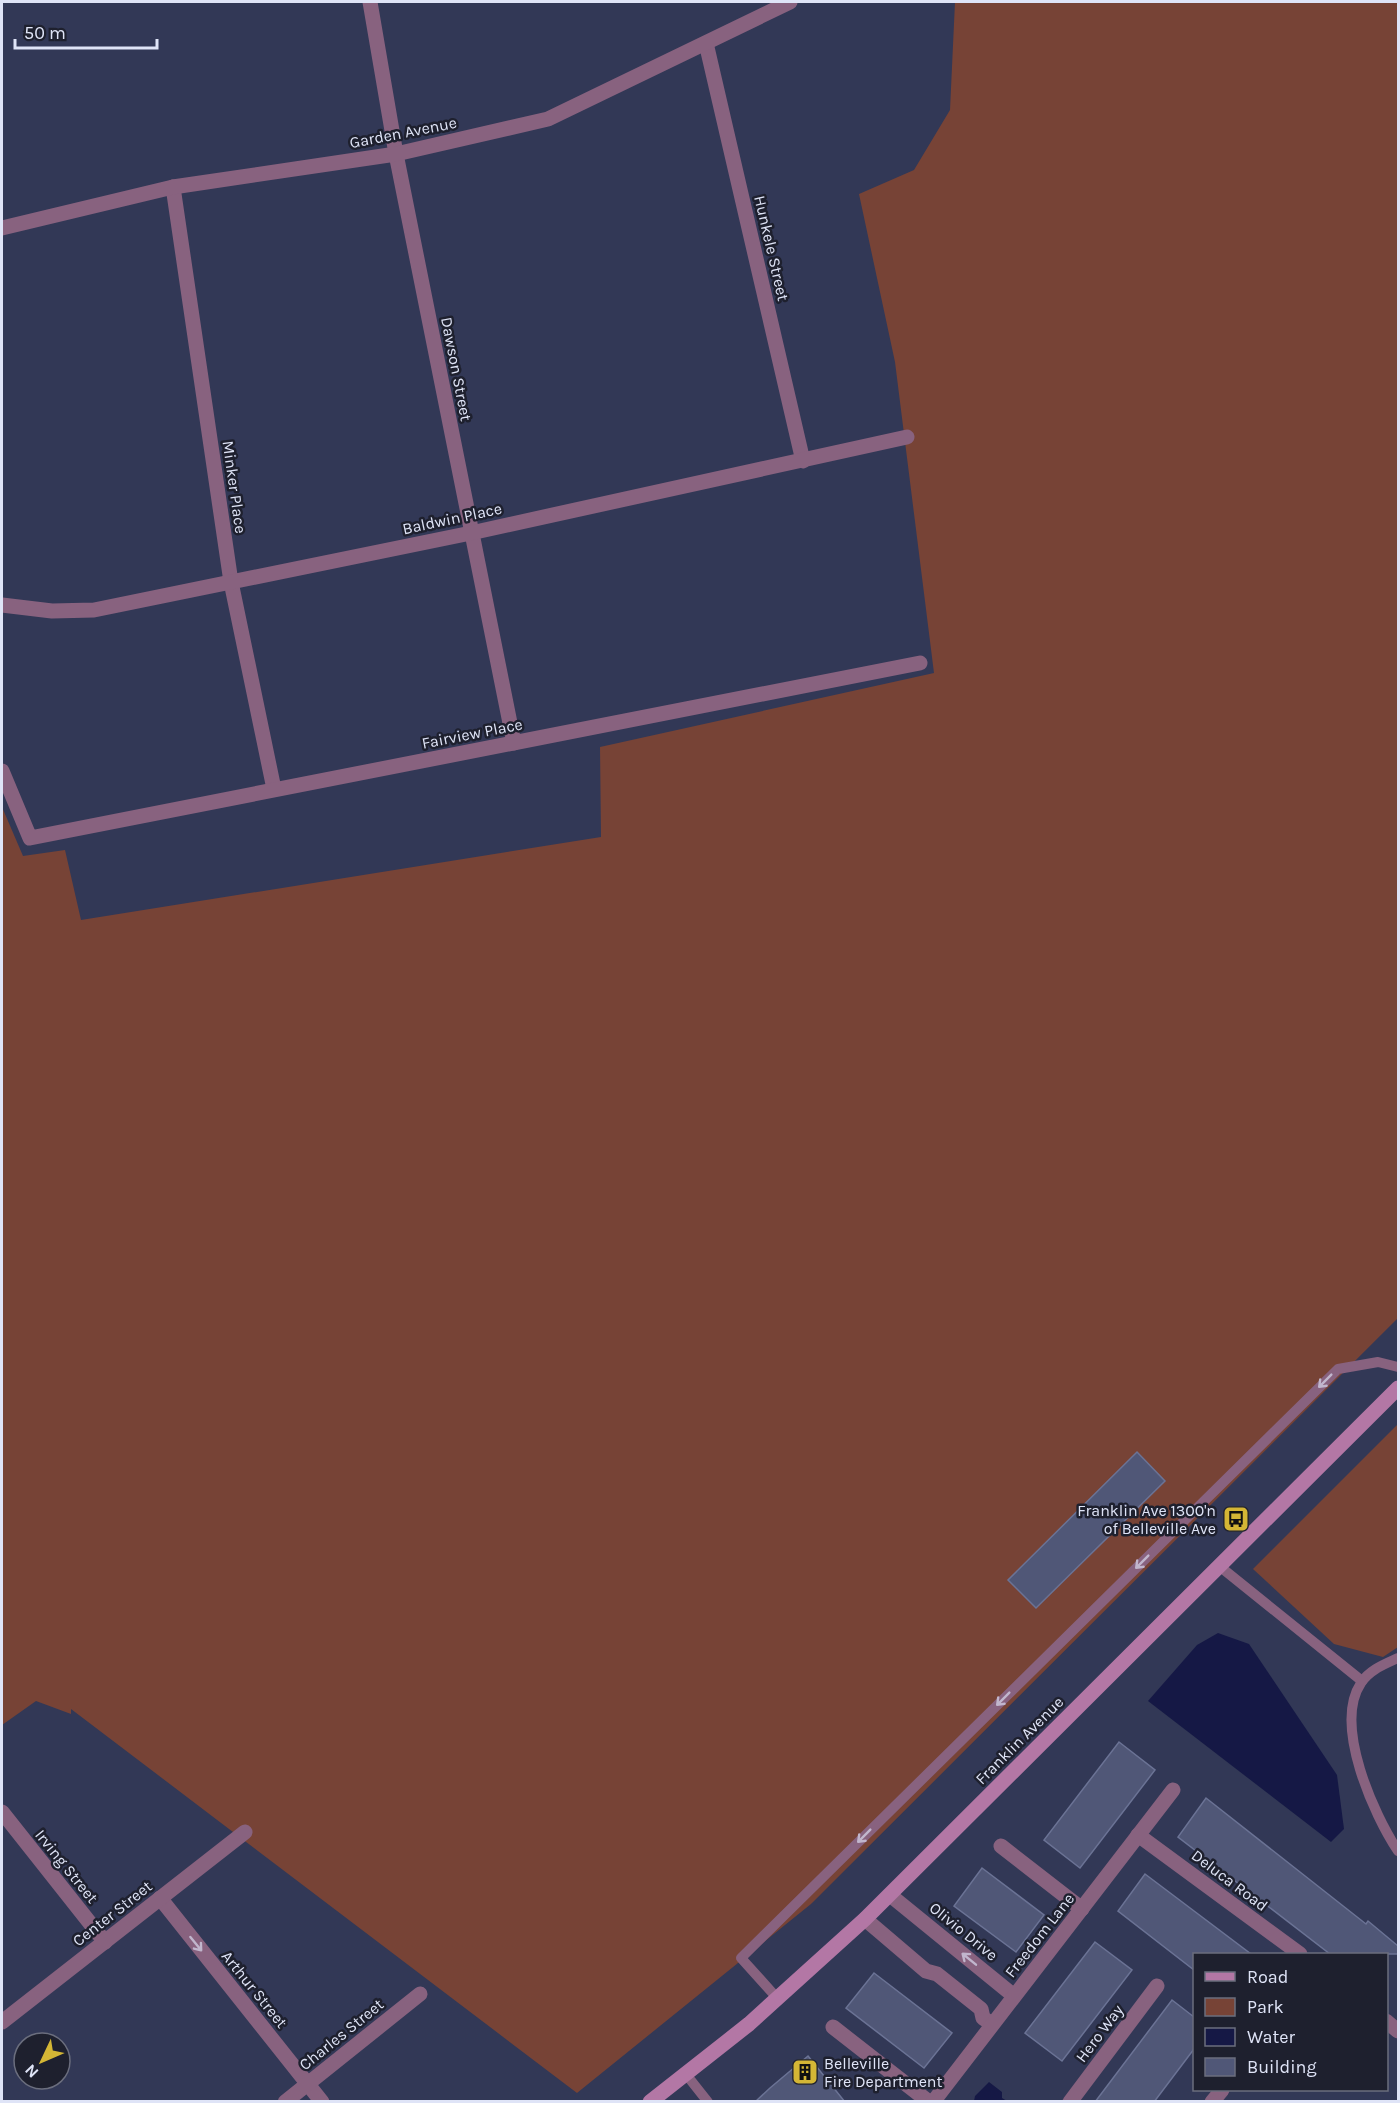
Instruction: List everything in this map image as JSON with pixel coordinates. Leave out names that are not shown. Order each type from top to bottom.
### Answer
[{"type":"main road","name":"Franklin Avenue","points":[[650,2102],[777,1998],[865,1919],[1398,1388]]},
{"type":"street","name":"Dawson Street","points":[[370,2],[396,154],[514,743]]},
{"type":"street","name":"Garden Avenue","points":[[2,228],[173,187],[396,154],[548,118],[790,2]]},
{"type":"street","name":"Hunkele Street","points":[[706,43],[804,461]]},
{"type":"street","name":"Minker Place","points":[[173,187],[231,582],[274,789]]},
{"type":"street","name":"Baldwin Place","points":[[2,605],[52,611],[94,610],[471,533],[762,467],[804,461],[907,437]]},
{"type":"street","name":"Fairview Place","points":[[2,771],[30,838],[920,663]]},
{"type":"street","name":"Freedom Lane","points":[[931,2102],[988,2021],[1014,1996],[1173,1790]]},
{"type":"street","name":"Irving Street","points":[[2,1812],[105,1942]]},
{"type":"street","name":"Center Street","points":[[2,2022],[245,1832]]},
{"type":"street","name":"Deluca Road","points":[[1138,1835],[1299,1953]]},
{"type":"street","points":[[1001,1846],[1082,1909]]},
{"type":"street","name":"Olivio Drive","points":[[890,1895],[1014,1996]]},
{"type":"street","name":"Arthur Street","points":[[160,1898],[322,2102]]},
{"type":"street","points":[[865,1919],[926,1971],[937,1974],[981,2009],[988,2021]]},
{"type":"street","name":"Hero Way","points":[[1070,2102],[1157,1986]]},
{"type":"street","name":"Charles Street","points":[[285,2102],[420,1994]]},
{"type":"street","points":[[833,2027],[931,2102]]},
{"type":"lane","points":[[777,1998],[741,1958],[1338,1369],[1378,1362],[1398,1367]]},
{"type":"lane","points":[[1218,1566],[1362,1681]]},
{"type":"lane","points":[[1398,1658],[1371,1672],[1362,1681],[1353,1705],[1357,1756],[1373,1808],[1398,1851]]},
{"type":"lane","points":[[685,2073],[708,2102]]},
{"type":"green space","points":[[955,2],[1398,2],[1398,1318],[811,1904],[577,2093],[71,1709],[71,1714],[36,1701],[2,1725],[2,807],[23,856],[65,850],[81,920],[601,837],[600,747],[934,673],[895,362],[859,194],[914,170],[950,110]]},
{"type":"green space","points":[[1398,1424],[1398,1647],[1383,1657],[1334,1644],[1253,1569]]},
{"type":"water","points":[[1218,1633],[1249,1644],[1337,1775],[1344,1829],[1331,1842],[1148,1701],[1197,1645]]},
{"type":"water","points":[[989,2082],[1002,2092],[1002,2098],[1007,2101],[974,2101],[975,2096]]},
{"type":"building","points":[[1137,1452],[1165,1481],[1036,1608],[1008,1580]]},
{"type":"building","points":[[1119,1742],[1155,1770],[1080,1868],[1044,1840]]},
{"type":"building","points":[[1206,1798],[1366,1924],[1368,1921],[1398,1946],[1398,1954],[1329,1953],[1178,1837]]},
{"type":"building","points":[[982,1868],[1044,1915],[1016,1952],[954,1906]]},
{"type":"building","points":[[1145,1874],[1250,1953],[1193,1953],[1193,1969],[1118,1911]]},
{"type":"building","points":[[1095,1942],[1132,1970],[1062,2061],[1025,2033]]},
{"type":"building","points":[[874,1973],[952,2033],[924,2068],[846,2008]]},
{"type":"building","points":[[1172,2000],[1193,2016],[1193,2050],[1154,2102],[1095,2102]]},
{"type":"building","name":"Belleville Fire Department","points":[[808,2056],[845,2102],[755,2102],[770,2088]]},
{"type":"place","name":"Franklin Ave 1300'n of Belleville Ave","points":[[1236,1519]]},
{"type":"place","name":"Belleville Fire Department","points":[[805,2072]]}]
